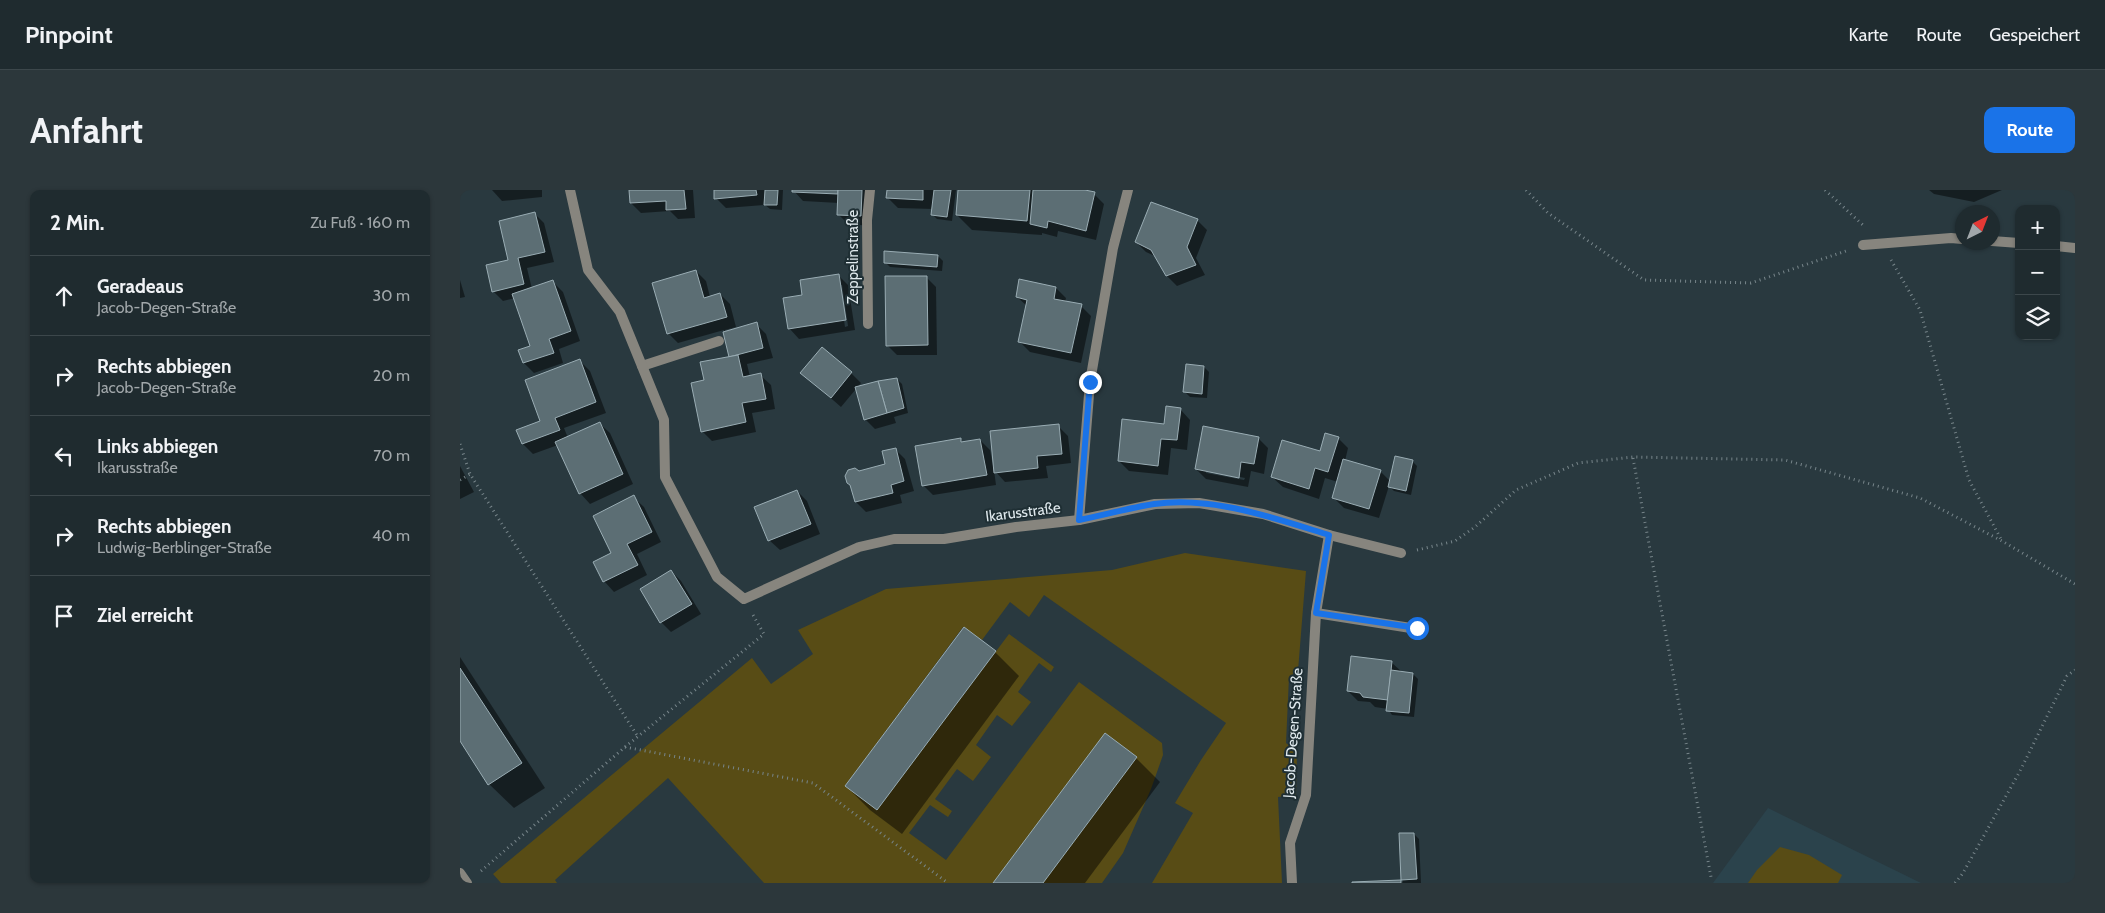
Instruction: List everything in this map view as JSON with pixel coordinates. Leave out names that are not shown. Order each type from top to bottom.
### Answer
[{"type":"street","points":[[570,190],[588,270],[620,312],[664,420],[665,477],[717,578],[744,599]]},
{"type":"street","name":"Zeppelinstraße","points":[[868,324],[867,220],[870,190]]},
{"type":"street","points":[[1079,520],[1090,382],[1113,248],[1128,190]]},
{"type":"street","points":[[1863,245],[1955,238]]},
{"type":"street","points":[[2000,242],[2015,243]]},
{"type":"street","points":[[2060,246],[2075,248]]},
{"type":"street","points":[[642,366],[719,341]]},
{"type":"street","name":"Ikarusstraße","points":[[744,599],[858,547],[894,539],[944,539],[1016,527],[1079,520],[1155,504],[1200,503],[1263,514],[1329,535],[1401,553]]},
{"type":"street","name":"Jacob-Degen-Straße","points":[[1292,883],[1290,843],[1306,795],[1316,613],[1329,535]]},
{"type":"street","points":[[1316,613],[1417,628]]},
{"type":"street","points":[[460,872],[467,883]]},
{"type":"path","points":[[1526,190],[1548,214],[1644,280],[1751,283],[1863,245]]},
{"type":"path","points":[[1825,190],[1882,244],[1920,310],[1969,480],[2002,541]]},
{"type":"path","points":[[460,444],[470,474],[638,736]]},
{"type":"path","points":[[1633,457],[1711,877]]},
{"type":"path","points":[[1401,553],[1454,541],[1475,526],[1516,490],[1578,462],[1633,457],[1785,460],[1920,498],[2002,541],[2075,584]]},
{"type":"path","points":[[460,480],[470,474]]},
{"type":"path","points":[[467,883],[638,736],[764,634],[744,599]]},
{"type":"path","points":[[1955,883],[1964,873],[2020,771],[2067,676],[2075,670]]},
{"type":"path","points":[[625,747],[813,783],[948,883]]},
{"type":"shaded area","points":[[1185,553],[1306,571],[1298,671],[1289,677],[1286,743],[1297,752],[1296,795],[1278,797],[1282,883],[1152,883],[1193,813],[1175,803],[1226,723],[1044,595],[1029,617],[1010,602],[982,640],[963,627],[845,786],[877,810],[1009,634],[1054,667],[1051,672],[1039,663],[1018,692],[1031,702],[1012,726],[997,715],[976,745],[991,757],[973,781],[957,769],[935,799],[952,811],[948,817],[930,805],[909,833],[946,860],[1079,682],[1162,743],[1163,755],[1151,789],[1123,853],[1102,883],[1043,883],[1137,757],[1105,733],[993,883],[764,883],[668,778],[555,880],[557,883],[501,883],[493,874],[752,658],[771,684],[813,654],[798,630],[886,589],[1112,570]]},
{"type":"shaded area","points":[[1768,808],[1921,883],[1713,883]]},
{"type":"shaded area","points":[[1780,847],[1809,855],[1842,875],[1838,883],[1748,883],[1757,870]]},
{"type":"building","points":[[629,190],[684,190],[686,209],[666,210],[666,201],[630,203]]},
{"type":"building","points":[[714,190],[756,190],[757,195],[714,199]]},
{"type":"building","points":[[765,190],[778,190],[777,205],[764,205]]},
{"type":"building","points":[[792,190],[838,190],[838,194],[792,192]]},
{"type":"building","points":[[838,190],[862,190],[861,216],[837,215]]},
{"type":"building","points":[[887,190],[923,190],[923,200],[886,198]]},
{"type":"building","points":[[934,190],[951,190],[947,217],[931,215]]},
{"type":"building","points":[[958,190],[1030,190],[1027,221],[956,215]]},
{"type":"building","points":[[1033,190],[1085,190],[1095,192],[1086,231],[1048,221],[1047,228],[1030,224]]},
{"type":"building","points":[[1151,202],[1198,219],[1187,247],[1196,265],[1166,276],[1151,250],[1135,242]]},
{"type":"building","points":[[535,212],[545,252],[518,258],[524,284],[492,292],[486,265],[508,260],[499,221]]},
{"type":"building","points":[[884,251],[938,255],[937,267],[884,263]]},
{"type":"building","points":[[696,270],[704,298],[720,293],[727,317],[667,334],[652,283]]},
{"type":"building","points":[[839,274],[846,320],[788,329],[783,298],[802,295],[800,280]]},
{"type":"building","points":[[885,276],[927,276],[928,345],[886,346]]},
{"type":"building","points":[[1019,279],[1056,287],[1054,299],[1082,304],[1071,353],[1018,342],[1027,300],[1016,297]]},
{"type":"building","points":[[553,280],[571,331],[549,339],[554,353],[523,363],[518,350],[530,346],[512,294]]},
{"type":"building","points":[[757,322],[763,348],[729,357],[723,332]]},
{"type":"building","points":[[822,347],[852,372],[831,398],[800,373]]},
{"type":"building","points":[[738,355],[743,377],[761,373],[766,399],[742,403],[746,422],[701,432],[691,383],[704,380],[700,362]]},
{"type":"building","points":[[580,359],[596,402],[555,418],[560,430],[522,444],[516,430],[540,421],[525,380]]},
{"type":"building","points":[[1186,364],[1204,366],[1202,394],[1183,392]]},
{"type":"building","points":[[897,378],[904,408],[887,413],[878,381]]},
{"type":"building","points":[[878,381],[887,413],[864,420],[855,387]]},
{"type":"building","points":[[1166,406],[1181,408],[1177,440],[1161,439],[1158,466],[1118,461],[1122,419],[1164,424]]},
{"type":"building","points":[[600,422],[623,474],[579,494],[555,442]]},
{"type":"building","points":[[1059,424],[1062,454],[1037,456],[1038,468],[994,473],[990,431]]},
{"type":"building","points":[[1203,426],[1259,437],[1254,464],[1241,462],[1239,478],[1195,469]]},
{"type":"building","points":[[1325,433],[1339,437],[1328,472],[1315,468],[1309,489],[1271,477],[1282,440],[1320,451]]},
{"type":"building","points":[[961,438],[961,442],[980,439],[987,475],[922,486],[915,446]]},
{"type":"building","points":[[896,448],[904,481],[891,485],[893,493],[855,502],[845,476],[848,470],[855,468],[859,471],[885,464],[882,451]]},
{"type":"building","points":[[1395,456],[1413,460],[1406,491],[1388,487]]},
{"type":"building","points":[[1343,459],[1381,470],[1369,509],[1332,498]]},
{"type":"building","points":[[797,490],[811,524],[768,541],[754,507]]},
{"type":"building","points":[[634,495],[652,532],[627,544],[638,565],[603,582],[593,562],[611,553],[593,516]]},
{"type":"building","points":[[671,570],[692,604],[660,623],[640,589]]},
{"type":"building","points":[[964,627],[996,651],[877,810],[845,786]]},
{"type":"building","points":[[1351,656],[1392,661],[1388,700],[1363,697],[1360,693],[1347,691]]},
{"type":"building","points":[[460,668],[522,763],[488,785],[460,741]]},
{"type":"building","points":[[1391,670],[1413,673],[1409,713],[1386,711]]},
{"type":"building","points":[[1105,733],[1137,757],[1043,883],[993,883]]},
{"type":"building","points":[[1399,833],[1414,833],[1417,879],[1401,880]]},
{"type":"building","points":[[1401,880],[1401,883],[1352,883],[1352,882]]},
{"type":"route","points":[[1090,382],[1079,520],[1155,504],[1200,503],[1263,514],[1329,535],[1316,613],[1417,628]]}]
